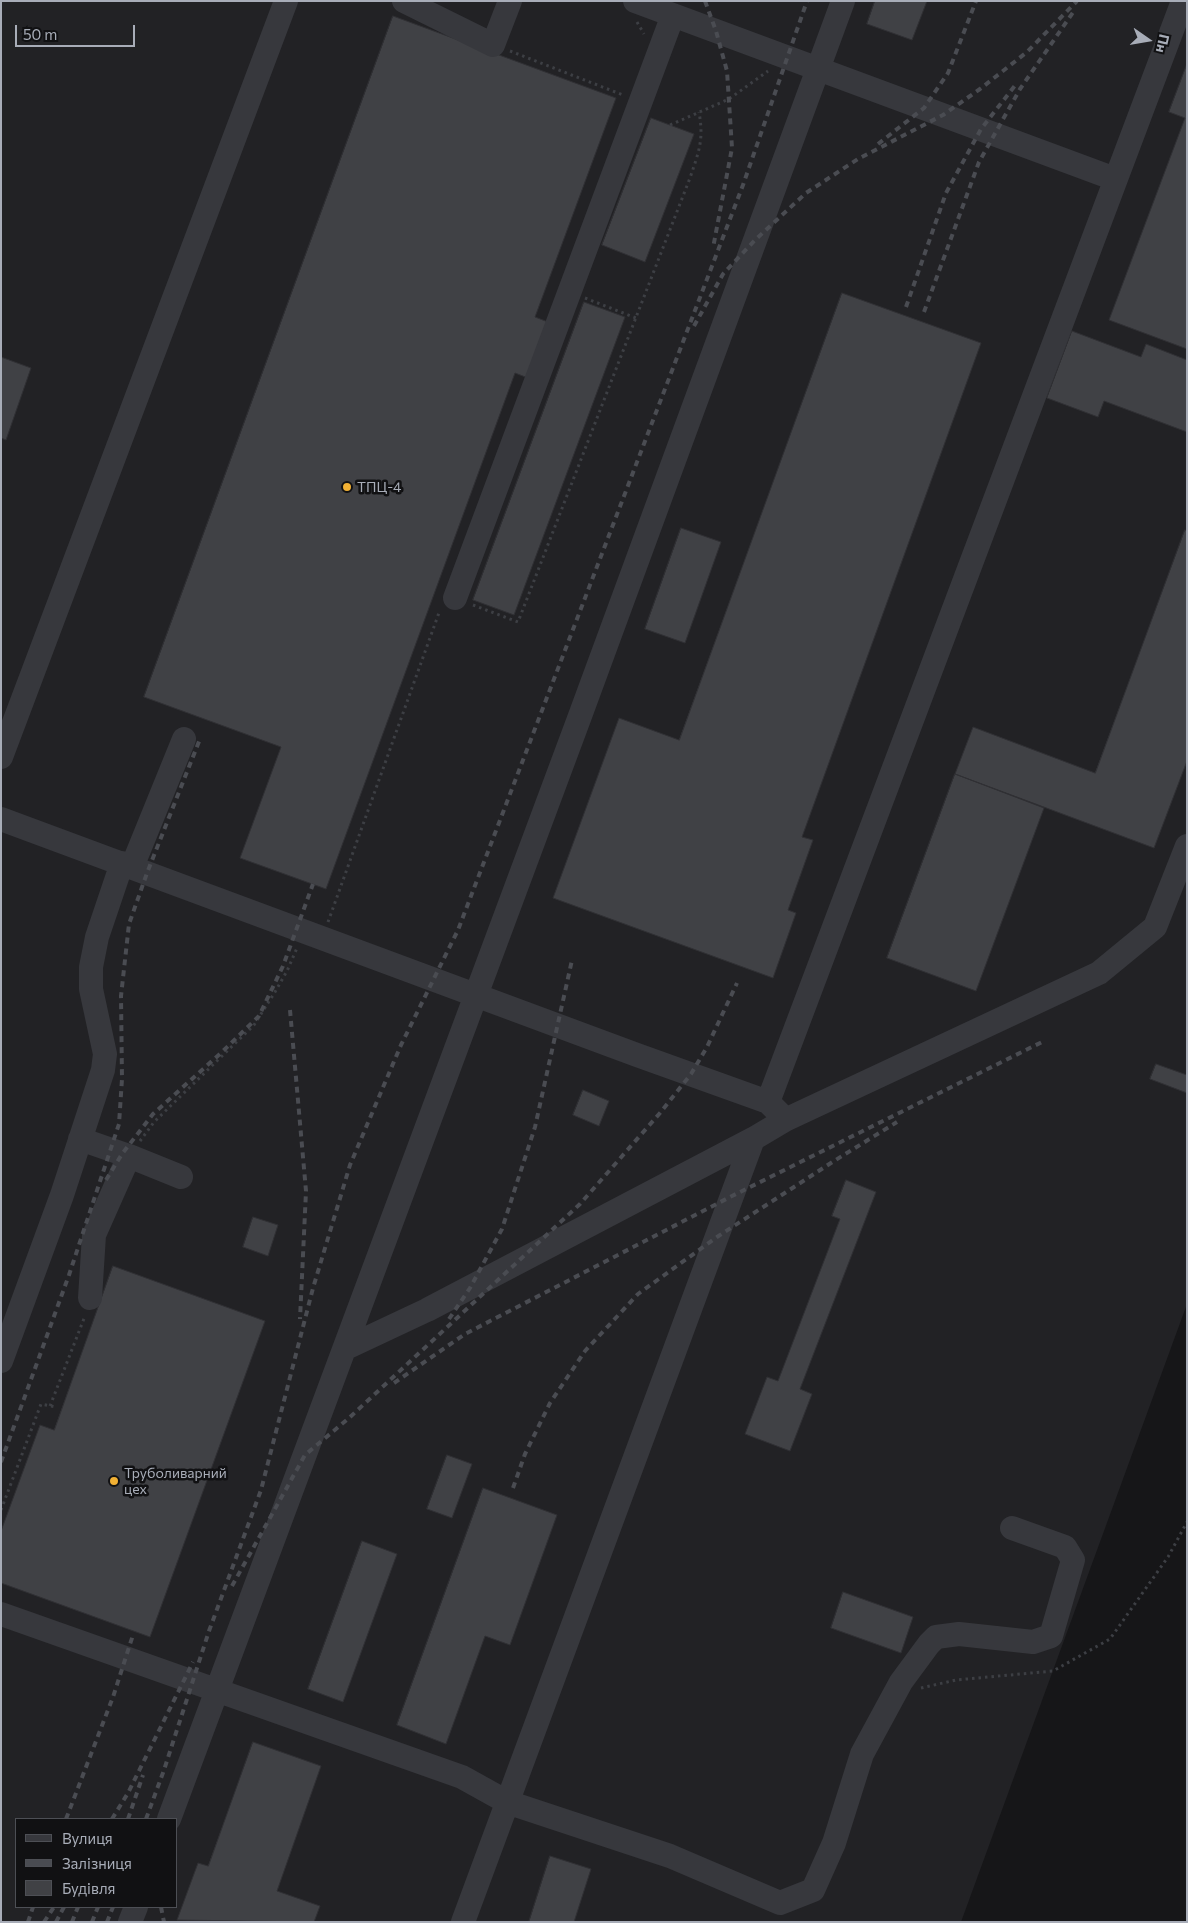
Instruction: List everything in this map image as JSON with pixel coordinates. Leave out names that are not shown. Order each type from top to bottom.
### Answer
[{"type":"lane","points":[[1,757],[286,1]]},
{"type":"lane","points":[[404,1],[493,44],[510,1]]},
{"type":"lane","points":[[169,1818],[843,1]]},
{"type":"lane","points":[[768,1102],[1114,179],[1183,1]]},
{"type":"lane","points":[[634,9],[673,15],[1114,179]]},
{"type":"lane","points":[[455,598],[673,15]]},
{"type":"lane","points":[[1,1361],[62,1195],[103,1070],[105,1054],[92,989],[91,967],[97,937],[184,739]]},
{"type":"lane","points":[[1,819],[768,1102],[785,1120]]},
{"type":"lane","points":[[344,1350],[428,1310],[753,1139],[785,1120],[1099,973],[1156,927],[1187,846]]},
{"type":"lane","points":[[80,1139],[181,1177]]},
{"type":"lane","points":[[463,1922],[753,1139]]},
{"type":"lane","points":[[90,1298],[94,1236],[129,1156]]},
{"type":"lane","points":[[1,1614],[462,1777],[507,1802],[670,1856],[780,1903],[814,1890],[834,1843],[862,1754],[901,1682],[936,1637],[959,1634],[1033,1642],[1050,1636],[1073,1560],[1065,1547],[1012,1528]]},
{"type":"lane","points":[[130,1922],[136,1908]]},
{"type":"path","points":[[634,9],[658,56]]},
{"type":"path","points":[[493,44],[640,102]]},
{"type":"path","points":[[670,125],[729,99],[787,57]]},
{"type":"path","points":[[129,1156],[154,1122],[254,1025],[287,971],[313,934],[446,594],[518,622],[687,187],[701,144],[702,130],[699,112]]},
{"type":"path","points":[[569,292],[636,318]]},
{"type":"path","points":[[50,1406],[89,1307],[90,1298]]},
{"type":"path","points":[[1,1510],[41,1404],[56,1407]]},
{"type":"shaded area","points":[[1,1],[1187,1],[1187,1304],[961,1922],[1,1922]]},
{"type":"building","points":[[875,1],[927,1],[912,40],[867,24]]},
{"type":"building","name":"ТПЦ-4","points":[[393,16],[616,98],[535,317],[548,322],[528,378],[515,373],[326,889],[240,858],[281,747],[144,697]]},
{"type":"building","points":[[1187,64],[1187,349],[1109,320],[1185,118],[1169,112]]},
{"type":"building","points":[[651,118],[694,134],[645,262],[602,245]]},
{"type":"building","points":[[842,293],[981,343],[802,837],[813,840],[788,910],[796,913],[773,978],[553,898],[619,718],[679,740]]},
{"type":"building","points":[[584,302],[625,317],[514,615],[473,600]]},
{"type":"building","points":[[1072,331],[1141,357],[1146,344],[1187,360],[1187,432],[1104,401],[1098,417],[1047,398]]},
{"type":"building","points":[[1,357],[31,368],[6,440],[1,438]]},
{"type":"building","points":[[681,528],[721,542],[685,643],[645,629]]},
{"type":"building","points":[[1185,530],[1187,531],[1187,761],[1154,848],[955,774],[973,727],[1095,773]]},
{"type":"building","points":[[955,774],[1044,808],[976,991],[887,958]]},
{"type":"building","points":[[1156,1064],[1187,1075],[1187,1093],[1150,1079]]},
{"type":"building","points":[[583,1090],[609,1101],[599,1126],[573,1115]]},
{"type":"building","points":[[846,1180],[876,1192],[800,1389],[812,1394],[790,1451],[745,1434],[767,1377],[778,1381],[840,1219],[832,1216]]},
{"type":"building","points":[[253,1217],[278,1225],[268,1256],[243,1247]]},
{"type":"building","name":"Труболиварний цех","points":[[113,1266],[265,1321],[150,1637],[1,1583],[1,1531],[40,1425],[54,1430]]},
{"type":"building","points":[[447,1455],[472,1464],[452,1518],[427,1509]]},
{"type":"building","points":[[483,1488],[557,1515],[510,1645],[485,1636],[446,1744],[397,1725]]},
{"type":"building","points":[[362,1541],[397,1554],[343,1702],[308,1689]]},
{"type":"building","points":[[843,1592],[913,1617],[901,1653],[831,1628]]},
{"type":"building","points":[[253,1742],[321,1766],[277,1891],[320,1906],[314,1922],[177,1920],[198,1863],[208,1866]]},
{"type":"building","points":[[550,1856],[591,1869],[574,1922],[529,1922]]},
{"type":"railway","points":[[705,1],[727,71],[732,148],[713,248]]},
{"type":"railway","points":[[146,1818],[209,1631],[261,1490],[313,1288],[350,1165],[401,1045],[458,930],[743,185],[807,1]]},
{"type":"railway","points":[[878,144],[924,108],[948,73],[976,1]]},
{"type":"railway","points":[[694,326],[723,274],[755,240],[806,193],[858,159],[943,115],[980,89],[1027,52],[1077,1]]},
{"type":"railway","points":[[924,312],[979,162],[1020,89],[1074,11]]},
{"type":"railway","points":[[906,307],[946,193],[981,129],[1017,83]]},
{"type":"railway","points":[[1,1462],[69,1275],[119,1124],[122,1079],[121,996],[129,924],[200,739]]},
{"type":"railway","points":[[106,1180],[122,1154],[153,1114],[259,1016],[283,966],[313,884]]},
{"type":"railway","points":[[449,1319],[470,1288],[502,1229],[535,1127],[572,960]]},
{"type":"railway","points":[[232,1586],[305,1455],[349,1418],[580,1204],[660,1113],[691,1074],[707,1047],[737,983]]},
{"type":"railway","points":[[290,1010],[306,1191],[300,1319]]},
{"type":"railway","points":[[394,1383],[465,1334],[732,1196],[1044,1041]]},
{"type":"railway","points":[[513,1488],[525,1454],[550,1403],[585,1351],[638,1294],[717,1237],[897,1122]]},
{"type":"railway","points":[[66,1818],[113,1697],[133,1635]]},
{"type":"railway","points":[[113,1818],[128,1793],[193,1662]]},
{"type":"railway","points":[[128,1818],[143,1775]]},
{"type":"railway","points":[[28,1922],[33,1908]]},
{"type":"railway","points":[[44,1922],[53,1908]]},
{"type":"railway","points":[[56,1922],[63,1908]]},
{"type":"railway","points":[[72,1922],[78,1908]]},
{"type":"railway","points":[[92,1922],[98,1908]]},
{"type":"railway","points":[[107,1922],[113,1908]]},
{"type":"railway","points":[[161,1908],[164,1922]]},
{"type":"place","name":"ТПЦ-4","points":[[347,487]]},
{"type":"place","name":"Труболиварний цех","points":[[114,1481]]}]
